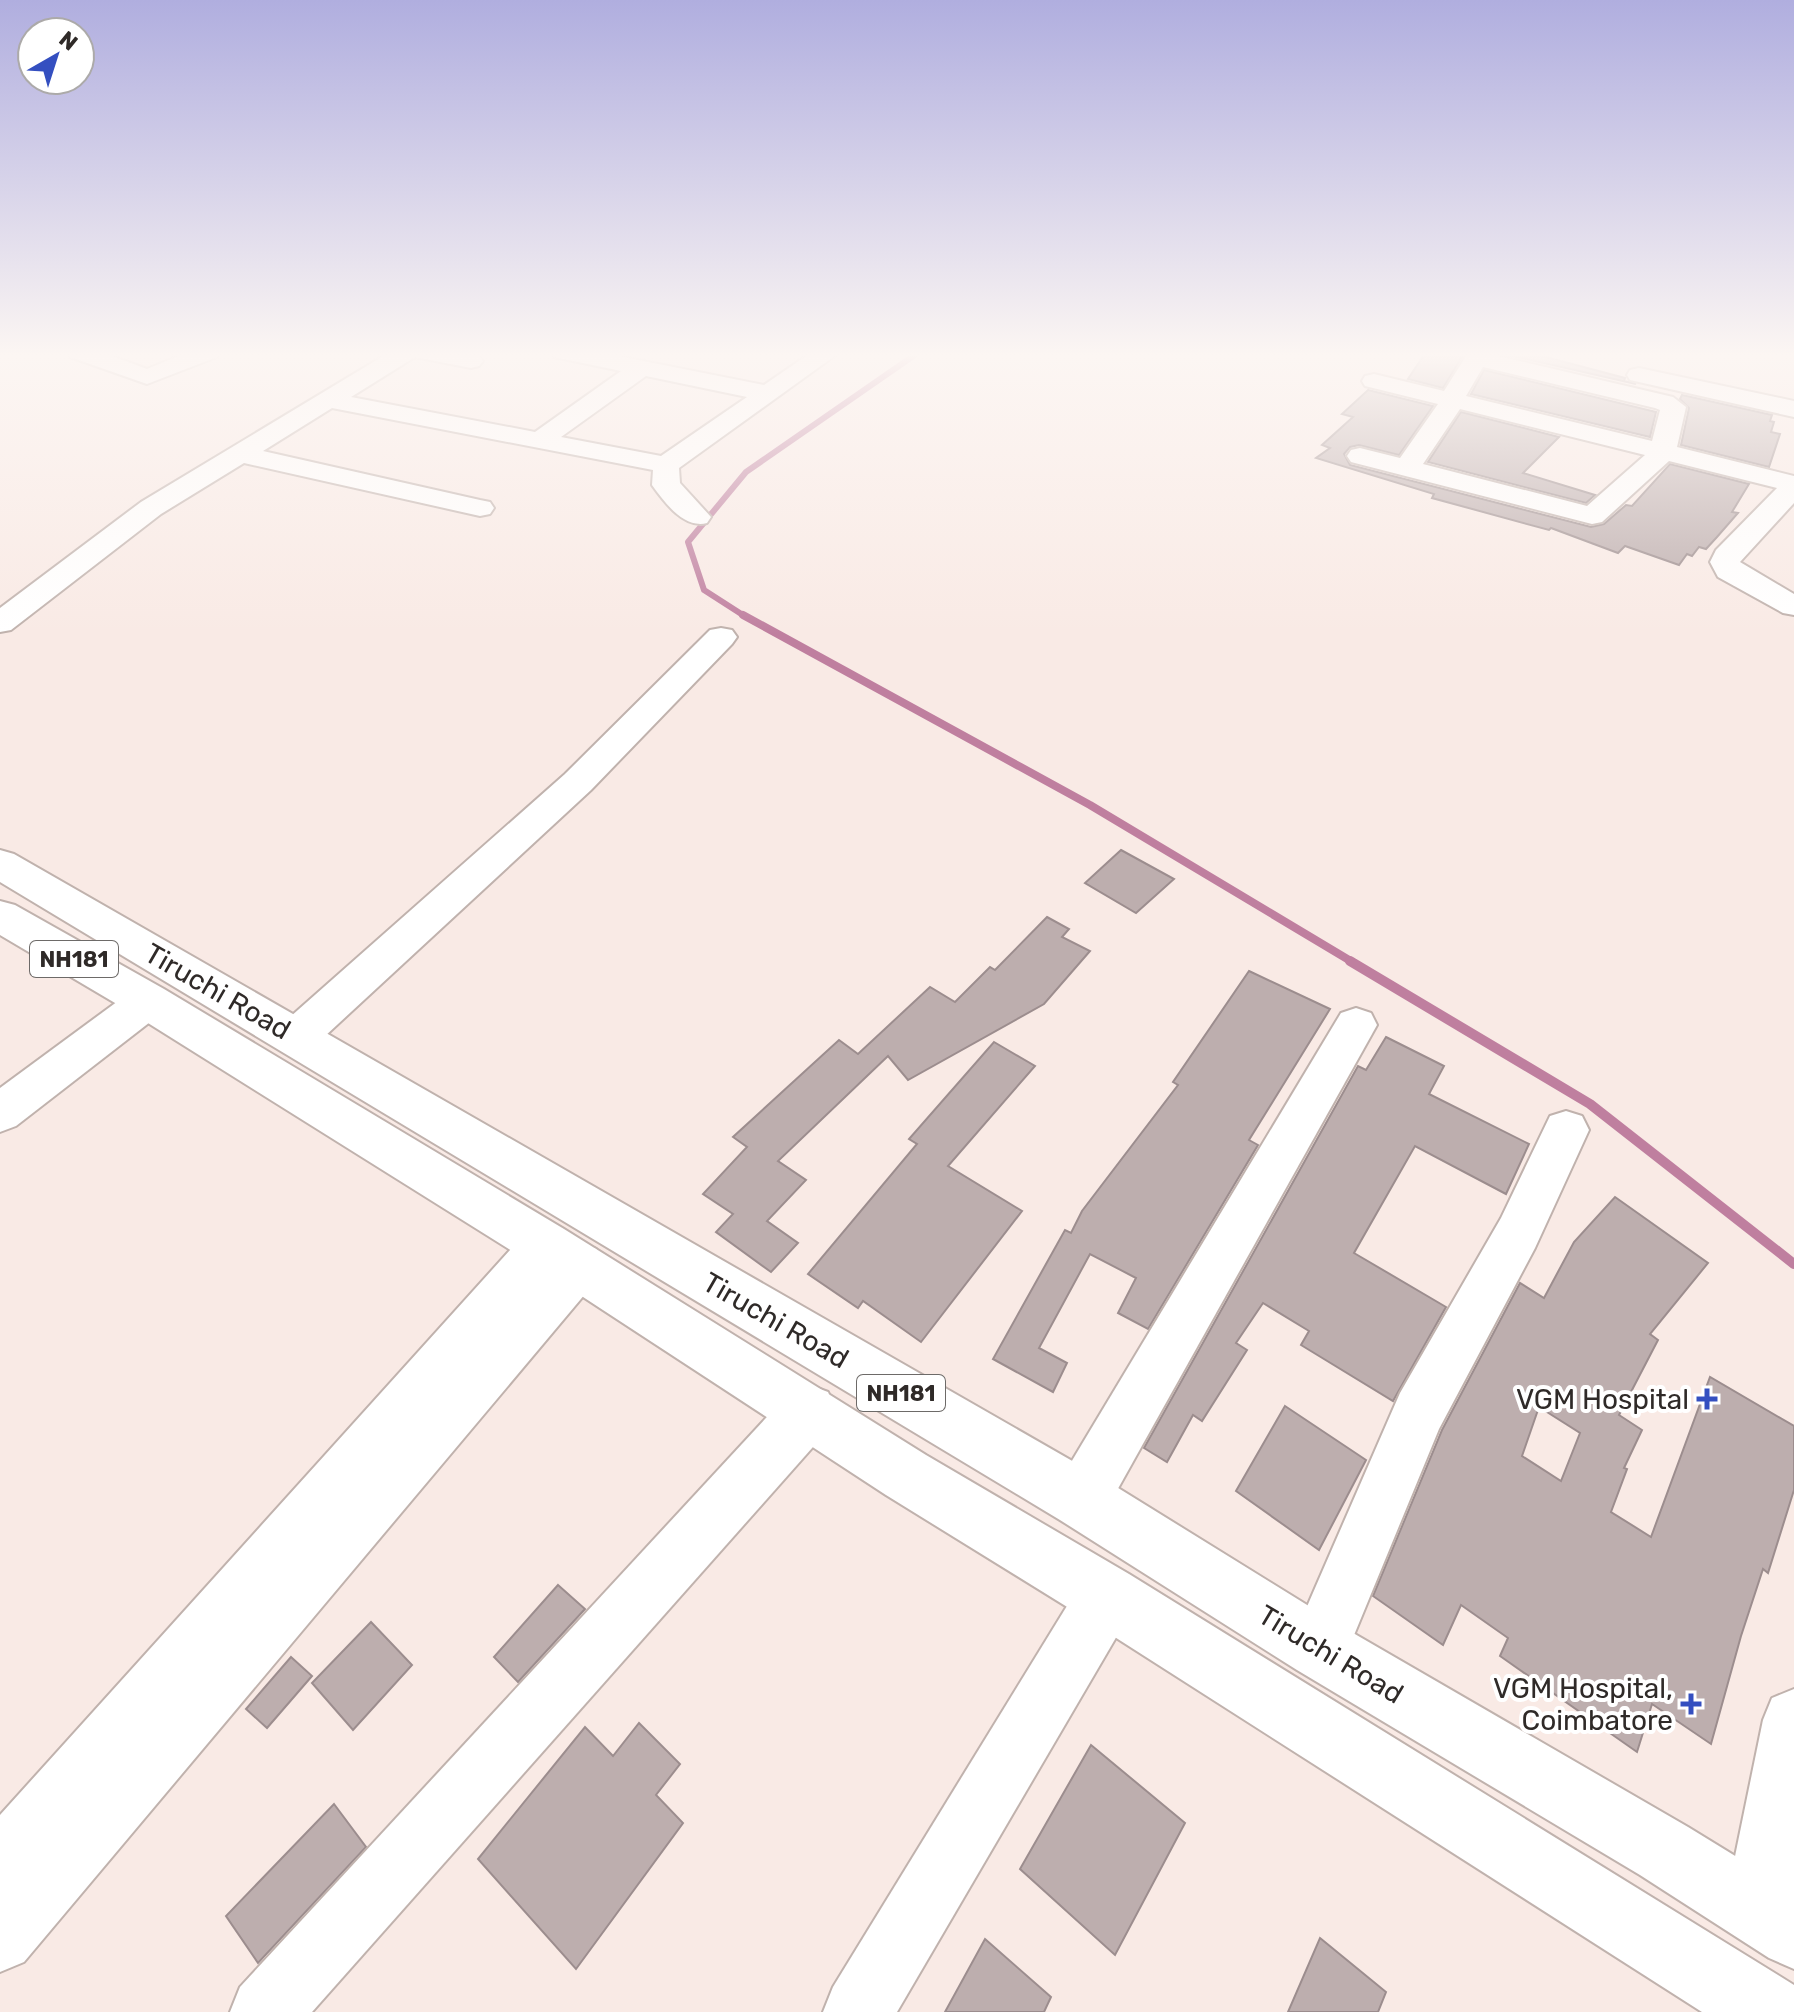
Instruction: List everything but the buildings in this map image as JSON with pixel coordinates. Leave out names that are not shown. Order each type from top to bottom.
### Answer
[{"type":"highway","name":"Tiruchi Road","points":[[0,864],[1081,1499],[1319,1648],[1664,1851],[1776,1922]]},
{"type":"highway","name":"NH181","points":[[0,916],[148,1001],[562,1255],[906,1475],[1107,1596],[1769,2012]]},
{"type":"street","points":[[0,623],[151,508],[253,446]]},
{"type":"street","points":[[570,446],[666,465],[694,446]]},
{"type":"street","points":[[1407,468],[1422,446]]},
{"type":"street","points":[[1630,446],[1794,486]]},
{"type":"street","points":[[1360,456],[1592,516],[1662,454],[1664,446]]},
{"type":"street","points":[[240,454],[480,508]]},
{"type":"street","points":[[666,465],[666,485],[697,517]]},
{"type":"street","points":[[1794,486],[1726,556],[1725,562],[1729,571],[1794,606]]},
{"type":"street","points":[[296,1037],[578,782],[721,637]]},
{"type":"street","points":[[0,1113],[148,1001]]},
{"type":"street","points":[[1081,1499],[1356,1025]]},
{"type":"street","points":[[1319,1648],[1419,1412],[1518,1233],[1566,1130]]},
{"type":"street","points":[[0,1864],[562,1255]]},
{"type":"street","points":[[0,1938],[562,1255]]},
{"type":"street","points":[[265,2012],[809,1411]]},
{"type":"street","points":[[858,2012],[1107,1596]]},
{"type":"street","points":[[1776,1922],[1794,1720]]},
{"type":"waterway","points":[[746,617],[704,590],[688,542],[746,472],[784,446]]},
{"type":"waterway","points":[[743,615],[1090,805],[1354,963]]},
{"type":"waterway","points":[[1350,961],[1590,1104],[1794,1264]]},
{"type":"place","name":"VGM Hospital","points":[[1707,1399]]},
{"type":"place","name":"VGM Hospital, Coimbatore","points":[[1691,1704]]}]
